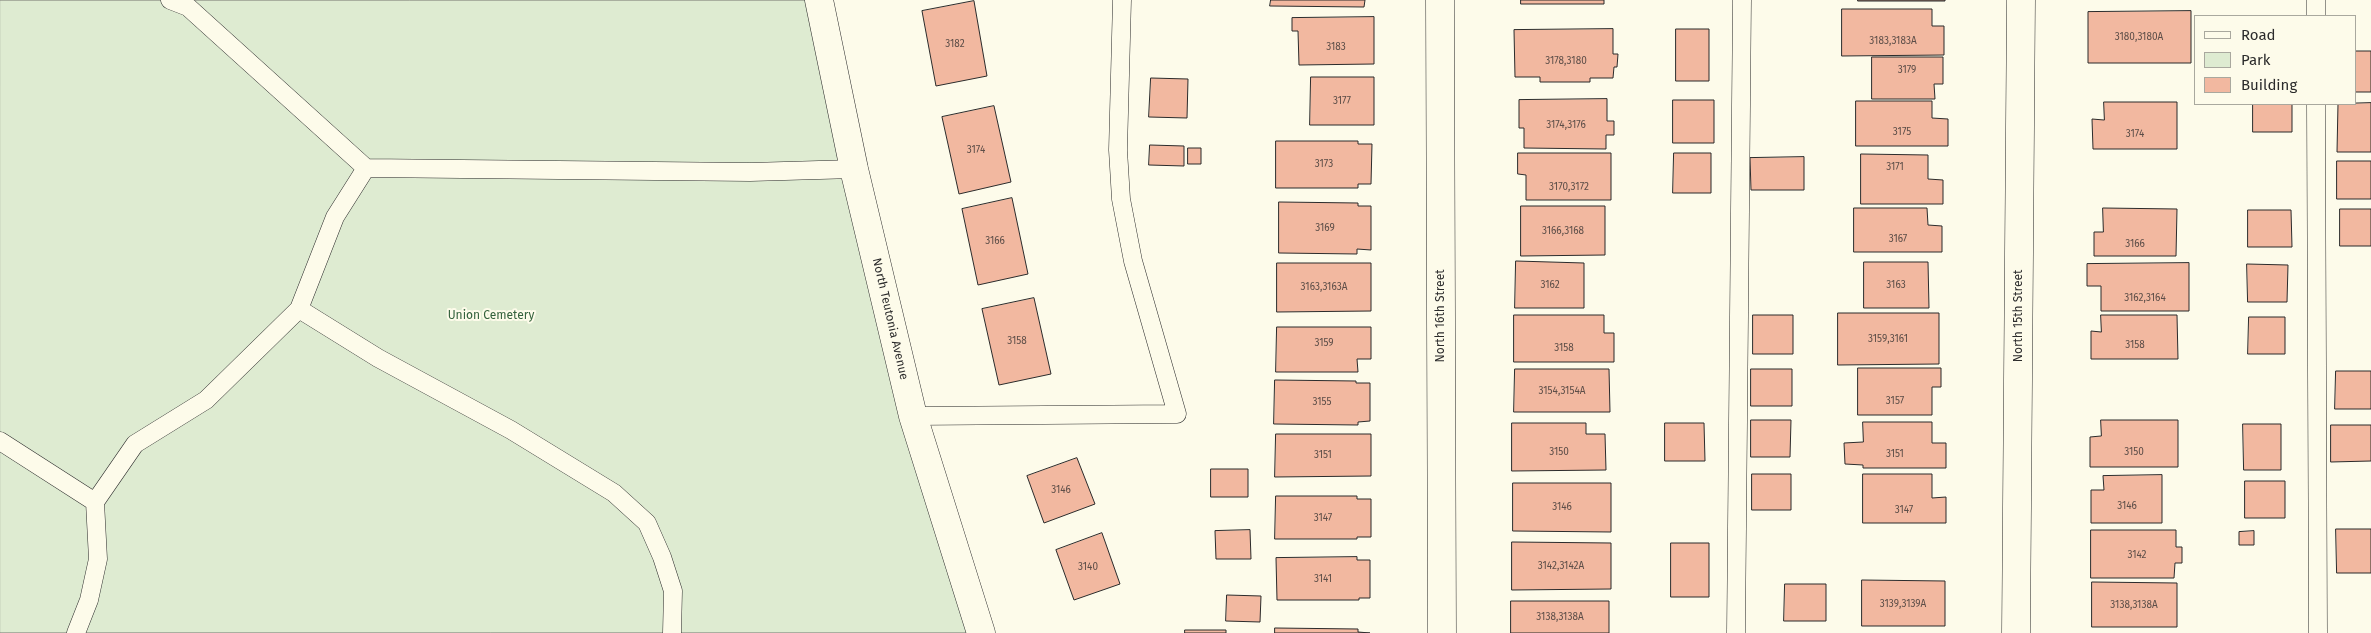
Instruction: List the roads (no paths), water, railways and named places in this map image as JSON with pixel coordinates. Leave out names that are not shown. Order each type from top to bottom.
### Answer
[{"type":"street","name":"North Teutonia Avenue","points":[[820,0],[854,169],[913,416],[981,633]]},
{"type":"street","name":"North 16th Street","points":[[1440,0],[1442,633]]},
{"type":"street","name":"North 15th Street","points":[[2016,633],[2022,0]]},
{"type":"lane","points":[[170,0],[188,7],[366,168],[750,172],[854,169]]},
{"type":"lane","points":[[913,416],[1178,414],[1134,261],[1121,199],[1118,150],[1122,0]]},
{"type":"lane","points":[[1736,633],[1742,0]]},
{"type":"lane","points":[[2316,0],[2316,15]]},
{"type":"lane","points":[[2316,105],[2318,633]]},
{"type":"lane","points":[[76,633],[89,600],[98,559],[95,502],[135,444],[206,400],[299,309],[335,217],[366,168]]},
{"type":"lane","points":[[299,309],[378,358],[512,430],[614,493],[647,523],[662,557],[673,592],[672,633]]},
{"type":"lane","points":[[0,441],[95,502]]},
{"type":"park label","name":"Union Cemetery","points":[[491,316]]}]
